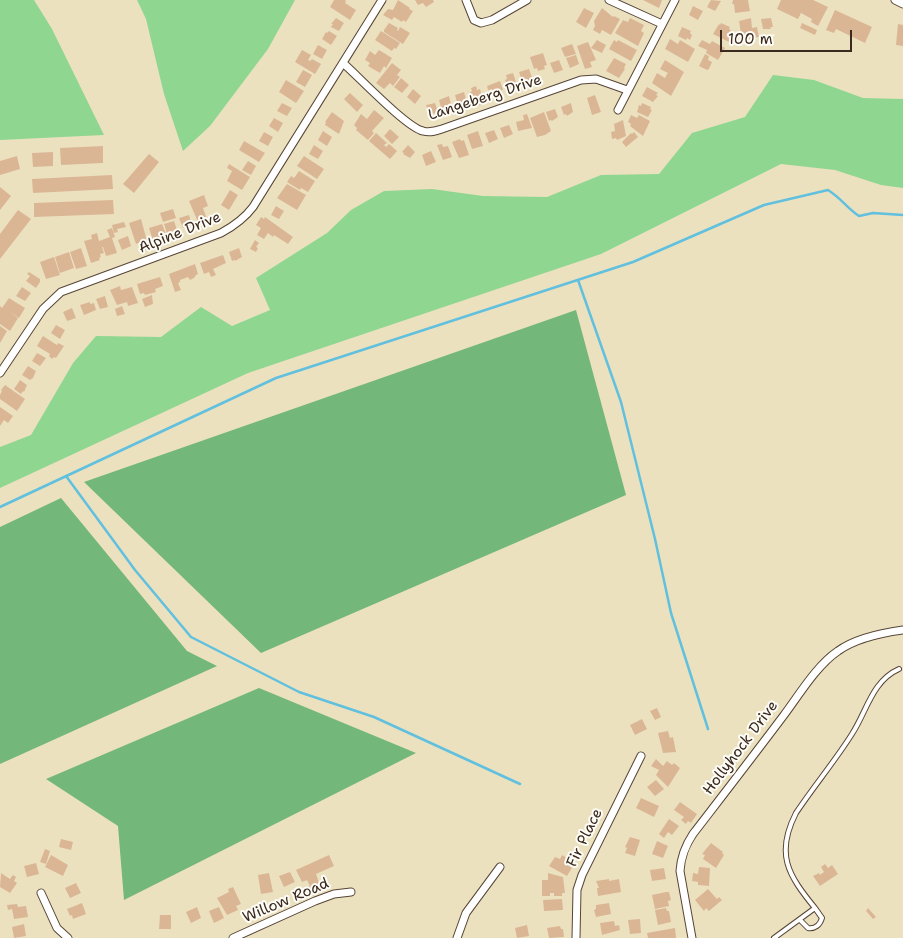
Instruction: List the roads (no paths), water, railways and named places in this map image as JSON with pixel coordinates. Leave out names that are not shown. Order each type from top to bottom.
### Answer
[{"type":"street","name":"Alpine Drive","points":[[0,373],[43,309],[61,292],[221,233],[245,218],[254,208],[382,0]]},
{"type":"street","points":[[466,0],[474,20],[481,23],[492,20],[527,0]]},
{"type":"street","points":[[609,0],[662,24]]},
{"type":"street","points":[[618,110],[675,0]]},
{"type":"street","points":[[895,0],[903,4]]},
{"type":"street","name":"Langeberg Drive","points":[[343,63],[399,116],[410,125],[424,132],[442,129],[581,80],[596,79],[627,90]]},
{"type":"street","name":"Hollyhock Drive","points":[[692,938],[680,871],[680,860],[693,834],[796,699],[830,658],[848,645],[880,634],[903,630]]},
{"type":"street","name":"Fir Place","points":[[576,938],[578,890],[582,875],[641,756]]},
{"type":"street","points":[[457,938],[466,913],[500,867]]},
{"type":"street","name":"Willow Road","points":[[234,938],[334,894],[351,892]]},
{"type":"street","points":[[41,893],[57,928],[68,938]]},
{"type":"lane","points":[[800,920],[808,928],[812,928],[818,925],[822,918],[799,888],[790,871],[785,852],[786,835],[796,813],[853,733],[870,698],[890,673],[898,669]]},
{"type":"lane","points":[[774,938],[815,908]]},
{"type":"waterway","points":[[0,507],[276,378],[633,262],[764,205],[828,190],[859,216],[873,213],[903,215]]},
{"type":"waterway","points":[[578,280],[621,402],[671,613],[708,729]]},
{"type":"waterway","points":[[66,476],[135,570],[191,637],[299,692],[374,717],[520,784]]}]
